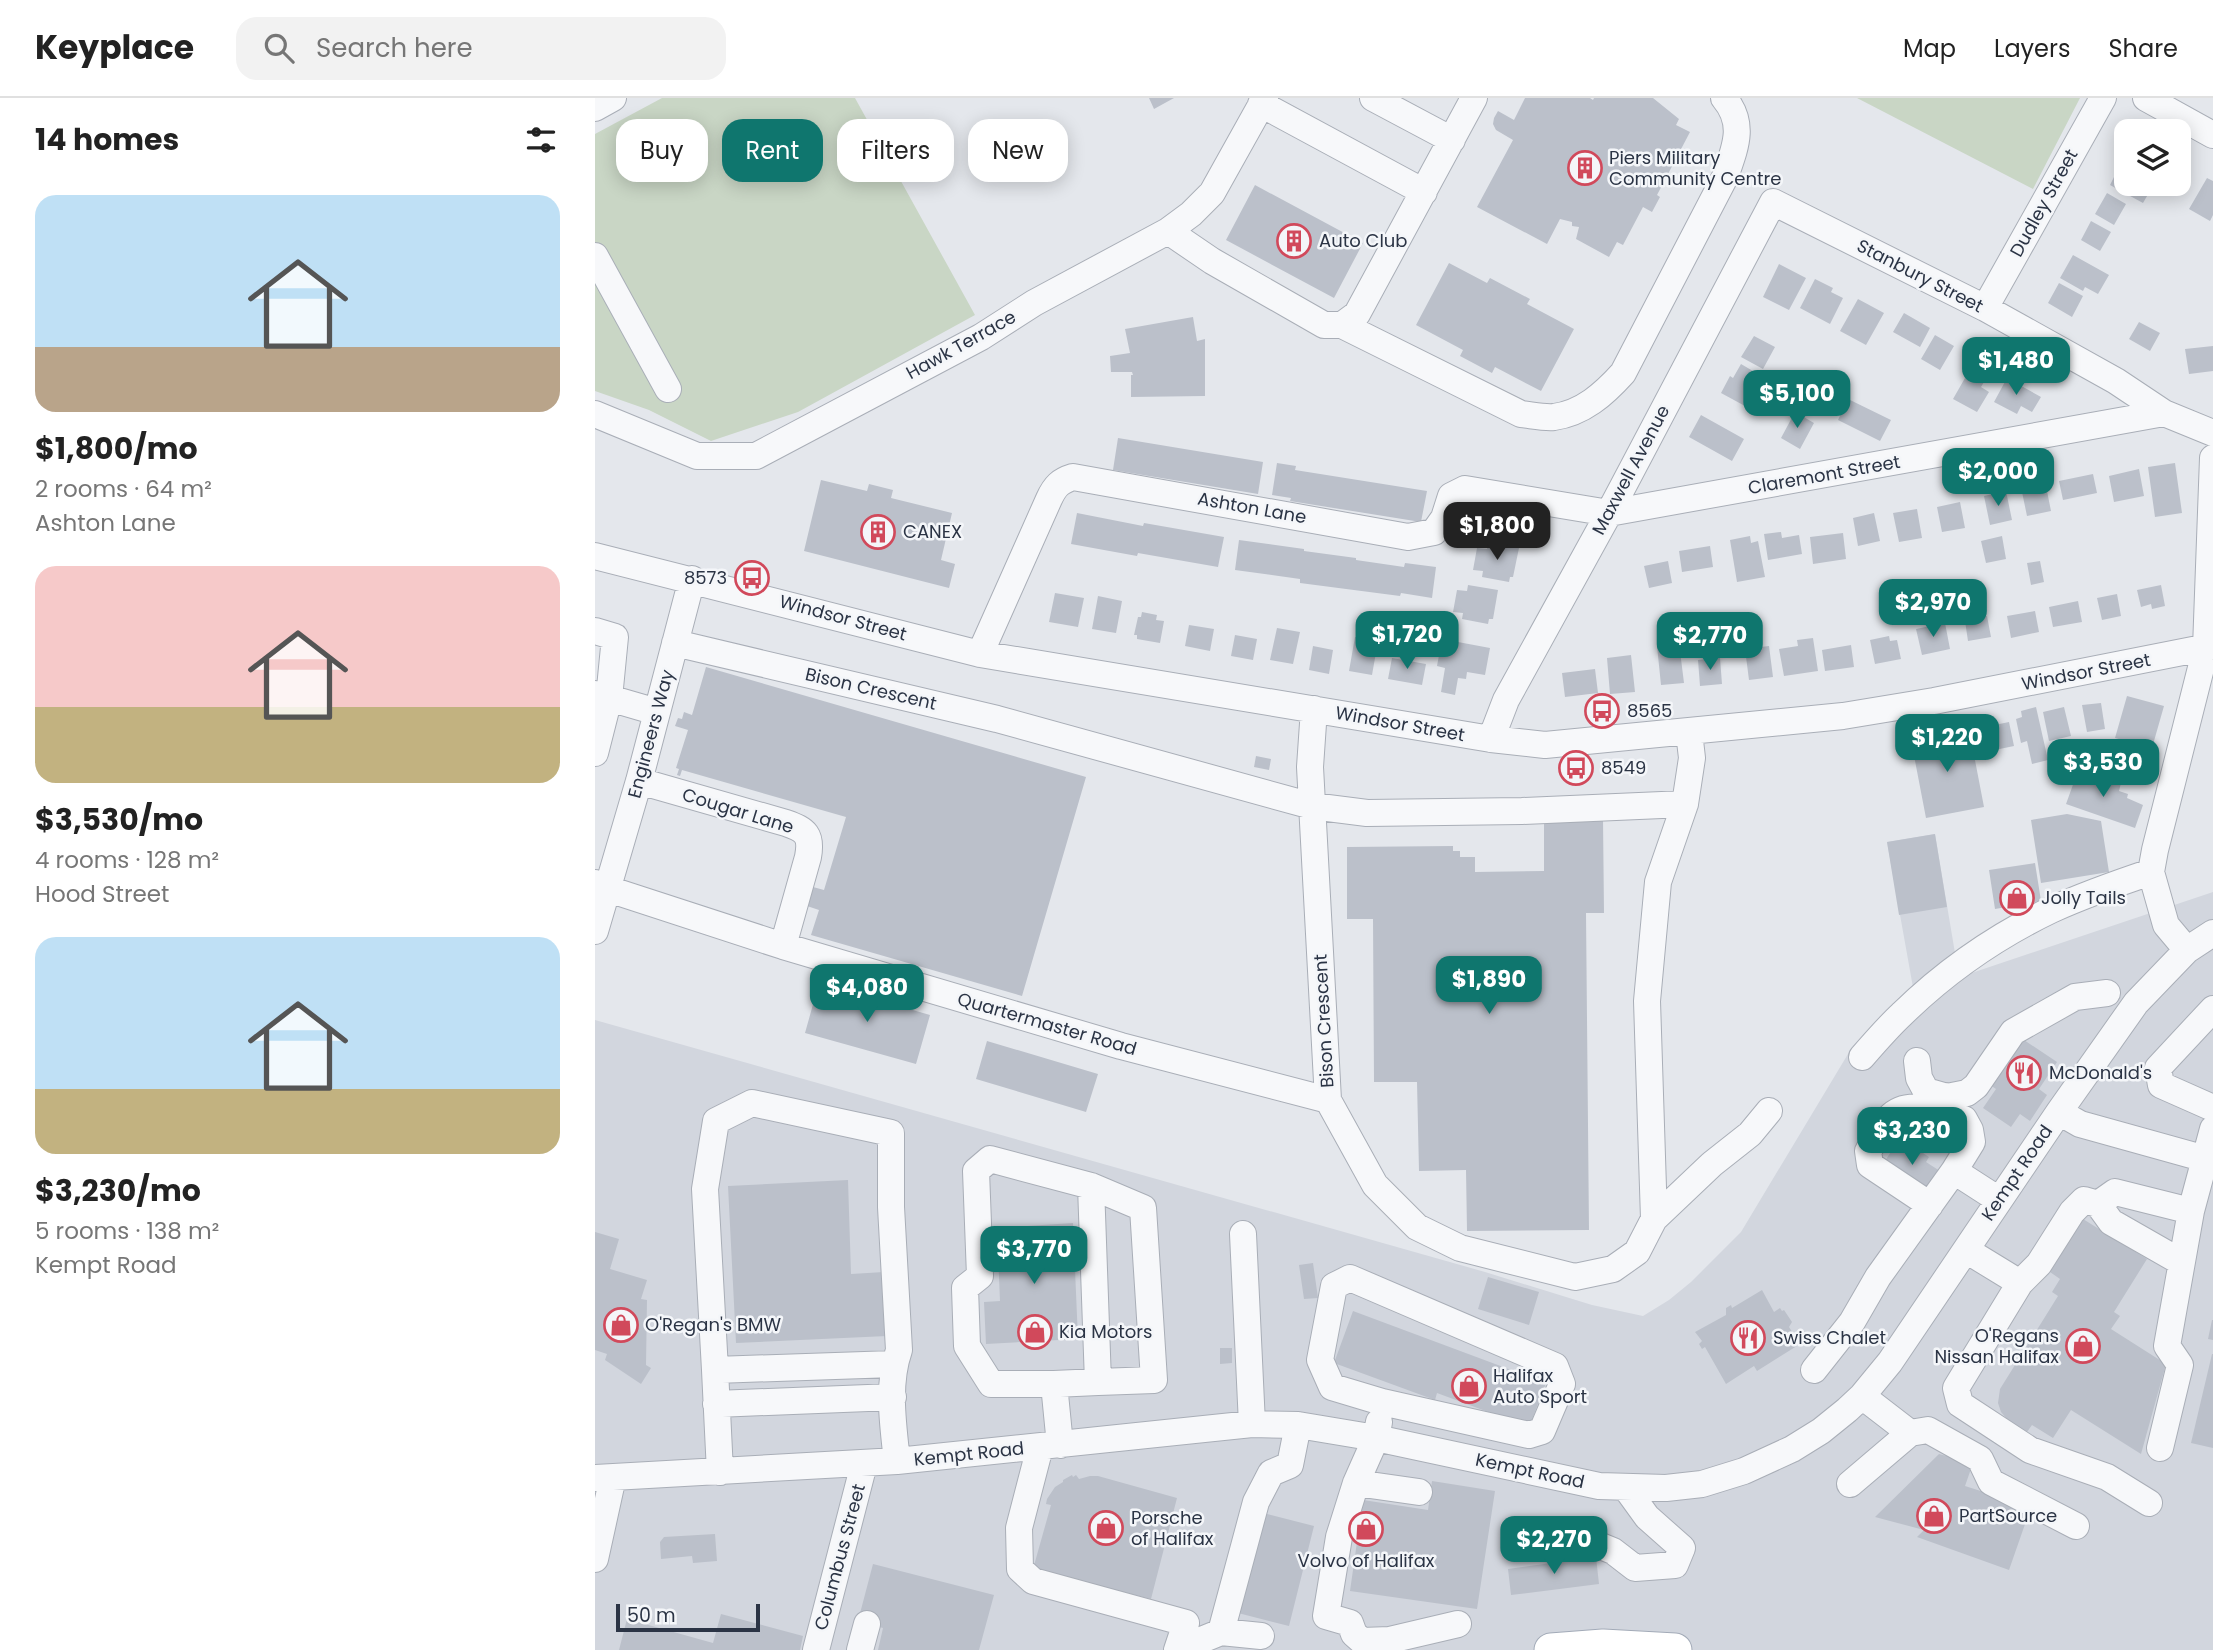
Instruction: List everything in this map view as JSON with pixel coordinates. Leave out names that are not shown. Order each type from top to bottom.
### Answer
[{"type":"main road","points":[[1551,1650],[1603,1646],[1675,1650]]},
{"type":"street","points":[[1373,98],[1452,141]]},
{"type":"street","points":[[1342,325],[1357,314],[1474,98]]},
{"type":"street","points":[[1168,230],[1212,261],[1324,325],[1342,325],[1521,414],[1553,417],[1580,409],[1606,392],[1623,373],[1725,177],[1738,129],[1732,108],[1724,98]]},
{"type":"street","name":"Dudley Street","points":[[1985,308],[2103,98]]},
{"type":"street","points":[[2146,98],[2213,135]]},
{"type":"street","points":[[1263,101],[1291,107],[1425,192]]},
{"type":"street","name":"Hawk Terrace","points":[[595,414],[697,456],[756,456],[981,337],[1034,303],[1168,230],[1191,214],[1212,192],[1263,101]]},
{"type":"street","name":"Stanbury Street","points":[[1773,202],[1985,308],[2116,381],[2164,413],[2213,433]]},
{"type":"street","name":"Maxwell Avenue","points":[[1491,739],[1506,700],[1609,513],[1773,202]]},
{"type":"street","points":[[595,256],[668,389]]},
{"type":"street","name":"Claremont Street","points":[[1609,513],[2164,413]]},
{"type":"street","points":[[2187,950],[2166,925],[2151,872],[2209,647],[2213,458]]},
{"type":"street","name":"Ashton Lane","points":[[980,654],[1036,525],[1056,486],[1073,477],[1408,537],[1434,532],[1444,518],[1451,496],[1465,489],[1609,513]]},
{"type":"street","name":"Windsor Street","points":[[595,556],[980,654],[1491,739],[1545,745],[1843,716],[1934,701],[2209,647]]},
{"type":"street","name":"Engineers Way","points":[[595,931],[602,886],[639,780],[692,579]]},
{"type":"street","points":[[595,631],[615,637],[602,696],[595,753]]},
{"type":"street","name":"Bison Crescent","points":[[675,643],[997,719],[1312,806],[1328,1100],[1375,1185],[1416,1227],[1460,1248],[1575,1278],[1613,1269],[1637,1252],[1654,1219],[1647,1001],[1658,882],[1685,804],[1692,758],[1689,732]]},
{"type":"street","points":[[602,696],[656,712]]},
{"type":"street","points":[[1314,709],[1310,767],[1312,806],[1367,813],[1522,811],[1685,804]]},
{"type":"street","name":"Cougar Lane","points":[[639,780],[786,823],[805,833],[810,844],[808,857],[783,946]]},
{"type":"street","points":[[1861,1057],[1902,1013],[1994,942],[2048,912],[2151,872]]},
{"type":"street","name":"Quartermaster Road","points":[[602,886],[783,946],[1121,1046],[1328,1100]]},
{"type":"street","name":"Kempt Road","points":[[604,1478],[864,1464],[1252,1424],[1298,1425],[1376,1438],[1599,1486],[1666,1488],[1702,1484],[1744,1471],[1792,1449],[1822,1431],[1862,1396],[1890,1362],[2136,1003],[2187,950],[2213,933]]},
{"type":"street","points":[[2208,1098],[2161,1085],[2158,1068],[2213,1010]]},
{"type":"street","points":[[1917,1061],[1919,1078],[1927,1091],[1947,1097],[1967,1093],[1976,1086],[2013,1032],[2026,1025]]},
{"type":"street","points":[[720,1472],[705,1189],[716,1121],[752,1103],[891,1133],[891,1207],[899,1350],[894,1364],[893,1396],[897,1461]]},
{"type":"street","points":[[1814,1370],[1852,1322],[1878,1277],[1930,1205],[1954,1171],[1972,1142],[1964,1119],[1915,1107],[1902,1108],[1890,1117],[1868,1151],[1870,1165],[1930,1205]]},
{"type":"street","points":[[1654,1219],[1712,1164],[1750,1134],[1769,1111]]},
{"type":"street","points":[[2059,1112],[2080,1124],[2209,1160]]},
{"type":"street","points":[[2160,1448],[2180,1365],[2167,1346],[2191,1211],[2209,1160],[2213,1129]]},
{"type":"street","points":[[991,1159],[1091,1186],[1143,1208],[1154,1380],[1098,1382],[991,1384],[967,1346],[965,1288],[980,1276],[976,1171],[991,1159]]},
{"type":"street","points":[[1954,1171],[1999,1200]]},
{"type":"street","points":[[1091,1186],[1098,1382]]},
{"type":"street","points":[[2098,1204],[2115,1192],[2191,1211]]},
{"type":"street","points":[[2149,1503],[2107,1477],[2029,1450],[1960,1404],[1956,1388],[2020,1283],[2039,1264],[2072,1212],[2084,1200],[2098,1204],[2111,1222],[2181,1262]]},
{"type":"street","points":[[1243,1234],[1252,1424]]},
{"type":"street","points":[[1966,1250],[2020,1283]]},
{"type":"street","points":[[1350,1278],[1555,1366],[1562,1384],[1542,1432],[1529,1435],[1383,1402],[1332,1387],[1320,1360],[1334,1286],[1350,1278]]},
{"type":"street","points":[[715,1370],[894,1364]]},
{"type":"street","points":[[1054,1384],[1050,1446],[1019,1528],[1020,1569],[1033,1581],[1186,1623],[1177,1650]]},
{"type":"street","points":[[716,1404],[893,1396]]},
{"type":"street","points":[[1862,1396],[1910,1433]]},
{"type":"street","points":[[1383,1402],[1376,1438],[1356,1483],[1339,1537],[1326,1616],[1350,1623],[1354,1634],[1362,1641],[1390,1640],[1458,1624]]},
{"type":"street","points":[[1221,1632],[1256,1502],[1271,1473],[1290,1465],[1298,1425]]},
{"type":"street","points":[[1850,1484],[1910,1433],[1928,1430],[1980,1459],[1991,1482],[2076,1526]]},
{"type":"street","name":"Columbus Street","points":[[816,1650],[864,1464]]},
{"type":"street","points":[[595,1559],[604,1478]]},
{"type":"street","points":[[1356,1483],[1419,1492]]},
{"type":"street","points":[[1525,1532],[1586,1541],[1613,1551],[1635,1568],[1675,1565],[1682,1548],[1647,1517],[1626,1488]]},
{"type":"street","points":[[860,1650],[867,1624]]},
{"type":"street","points":[[1177,1650],[1221,1632],[1261,1636]]},
{"type":"shaded area","points":[[1935,834],[1957,965],[1927,988],[2213,892],[2213,1650],[595,1650],[595,1020],[1485,1272],[1592,1305],[1643,1316],[1691,1282],[1741,1232],[1848,1054],[1914,993],[1887,842]]},
{"type":"green space","points":[[662,98],[855,98],[867,119],[837,119],[837,182],[901,182],[975,315],[798,412],[711,441],[649,410],[595,391],[595,134],[616,123],[616,182],[708,182],[708,119],[623,119]]},
{"type":"green space","points":[[1857,98],[2080,98],[2033,189]]},
{"type":"building","points":[[1149,98],[1174,98],[1154,109]]},
{"type":"building","name":"Piers Military Community Centre","points":[[1525,98],[1653,98],[1679,119],[1676,125],[1690,132],[1657,195],[1660,197],[1652,212],[1643,207],[1623,245],[1617,242],[1609,257],[1576,239],[1579,227],[1572,226],[1572,222],[1560,219],[1547,244],[1477,207],[1513,140],[1496,130],[1494,118],[1498,111],[1514,120]]},
{"type":"building","points":[[2207,178],[2213,181],[2213,215],[2210,221],[2189,209]]},
{"type":"building","name":"Auto Club","points":[[1255,185],[1363,243],[1334,298],[1226,240]]},
{"type":"building","points":[[2107,193],[2126,204],[2114,225],[2095,214]]},
{"type":"building","points":[[2130,196],[2147,196],[2143,203]]},
{"type":"building","points":[[2091,221],[2111,232],[2100,251],[2081,240]]},
{"type":"building","points":[[2073,255],[2109,275],[2098,294],[2085,287],[2083,291],[2060,278]]},
{"type":"building","points":[[1449,263],[1487,283],[1490,278],[1530,299],[1527,304],[1574,329],[1541,391],[1495,367],[1492,373],[1460,356],[1463,350],[1416,325]]},
{"type":"building","points":[[1779,264],[1806,278],[1789,310],[1763,297]]},
{"type":"building","points":[[1815,279],[1833,288],[1831,292],[1843,298],[1830,324],[1800,308]]},
{"type":"building","points":[[2059,283],[2083,296],[2072,317],[2048,303]]},
{"type":"building","points":[[1858,299],[1884,313],[1866,345],[1840,331]]},
{"type":"building","points":[[1904,313],[1930,328],[1920,347],[1893,332]]},
{"type":"building","points":[[1193,317],[1197,341],[1205,339],[1205,396],[1131,397],[1132,372],[1111,372],[1110,356],[1130,353],[1125,329]]},
{"type":"building","points":[[2139,322],[2160,333],[2150,351],[2129,339]]},
{"type":"building","points":[[1935,335],[1954,346],[1940,370],[1921,359]]},
{"type":"building","points":[[1754,336],[1775,347],[1763,369],[1741,357]]},
{"type":"building","points":[[2213,346],[2213,371],[2189,374],[2185,349]]},
{"type":"building","points":[[1741,364],[1758,374],[1752,384],[1756,386],[1745,406],[1721,393],[1730,376],[1733,378]]},
{"type":"building","points":[[1976,370],[1987,377],[1981,387],[1989,392],[1977,412],[1953,399],[1965,378],[1970,381]]},
{"type":"building","points":[[2007,378],[2041,397],[2032,412],[2021,406],[2017,414],[1994,402]]},
{"type":"building","points":[[1848,399],[1891,420],[1880,441],[1838,420]]},
{"type":"building","points":[[1795,412],[1814,423],[1800,449],[1781,438]]},
{"type":"building","points":[[1701,415],[1744,439],[1732,461],[1689,437]]},
{"type":"building","points":[[1118,438],[1263,462],[1258,494],[1113,470]]},
{"type":"building","points":[[1277,463],[1296,466],[1295,470],[1427,491],[1421,522],[1290,501],[1291,498],[1272,495]]},
{"type":"building","points":[[2175,463],[2182,513],[2155,517],[2148,467]]},
{"type":"building","points":[[2139,469],[2144,496],[2114,502],[2109,476]]},
{"type":"building","points":[[2093,474],[2097,493],[2063,500],[2059,481]]},
{"type":"building","name":"CANEX","points":[[821,480],[867,491],[869,484],[893,490],[891,498],[952,513],[941,560],[955,564],[949,588],[804,551]]},
{"type":"building","points":[[2046,486],[2051,511],[2027,516],[2022,492]]},
{"type":"building","points":[[2006,491],[2012,520],[1990,525],[1984,496]]},
{"type":"building","points":[[1960,502],[1965,528],[1942,532],[1937,507]]},
{"type":"building","points":[[1917,509],[1922,538],[1899,542],[1893,513]]},
{"type":"building","points":[[1077,513],[1143,526],[1144,523],[1224,537],[1218,567],[1071,544]]},
{"type":"building","points":[[1874,513],[1880,541],[1858,546],[1853,518]]},
{"type":"building","points":[[1781,532],[1782,538],[1799,535],[1802,554],[1768,560],[1764,534]]},
{"type":"building","points":[[1843,533],[1846,559],[1813,564],[1810,537]]},
{"type":"building","points":[[1750,536],[1751,543],[1758,541],[1765,577],[1737,582],[1730,540]]},
{"type":"building","points":[[2002,536],[2006,559],[1986,563],[1981,541]]},
{"type":"building","points":[[1239,540],[1404,567],[1405,563],[1436,567],[1432,598],[1300,583],[1300,579],[1235,570]]},
{"type":"building","points":[[1488,543],[1519,548],[1513,577],[1510,577],[1509,582],[1482,577],[1483,571],[1473,570],[1477,548],[1487,549]]},
{"type":"building","points":[[1710,546],[1713,567],[1682,572],[1679,551]]},
{"type":"building","points":[[1668,561],[1672,583],[1649,588],[1644,566]]},
{"type":"building","points":[[2040,561],[2044,582],[2031,585],[2027,563]]},
{"type":"building","points":[[1468,585],[1498,590],[1493,619],[1489,619],[1488,624],[1462,619],[1463,613],[1453,612],[1457,590],[1467,591]]},
{"type":"building","points":[[2161,585],[2165,606],[2152,609],[2151,604],[2141,607],[2137,590]]},
{"type":"building","points":[[1055,593],[1084,598],[1078,627],[1049,622]]},
{"type":"building","points":[[2117,594],[2121,616],[2102,620],[2097,598]]},
{"type":"building","points":[[1098,596],[1122,601],[1116,633],[1092,629]]},
{"type":"building","points":[[2078,601],[2082,622],[2053,627],[2049,607]]},
{"type":"building","points":[[2035,611],[2039,632],[2011,638],[2007,616]]},
{"type":"building","points":[[1142,612],[1157,615],[1156,620],[1164,621],[1160,643],[1137,639],[1137,635],[1134,635],[1138,617],[1141,617]]},
{"type":"building","points":[[1987,616],[1991,637],[1968,641],[1965,621]]},
{"type":"building","points":[[1945,623],[1950,649],[1922,655],[1916,629]]},
{"type":"building","points":[[1189,625],[1214,629],[1210,651],[1185,646]]},
{"type":"building","points":[[1277,628],[1300,632],[1293,664],[1270,660]]},
{"type":"building","points":[[1235,635],[1257,639],[1253,660],[1231,656]]},
{"type":"building","points":[[1889,636],[1890,641],[1897,640],[1901,659],[1875,664],[1870,640]]},
{"type":"building","points":[[1355,637],[1378,641],[1372,675],[1349,671]]},
{"type":"building","points":[[1813,638],[1818,671],[1784,676],[1779,649],[1798,646],[1797,640]]},
{"type":"building","points":[[1442,639],[1490,648],[1485,675],[1467,672],[1466,679],[1458,678],[1455,695],[1441,692],[1445,668],[1437,666]]},
{"type":"building","points":[[1679,643],[1684,683],[1661,685],[1657,646]]},
{"type":"building","points":[[1851,645],[1854,667],[1825,671],[1822,650]]},
{"type":"building","points":[[1313,646],[1333,650],[1329,674],[1309,670]]},
{"type":"building","points":[[1769,646],[1773,677],[1749,680],[1745,649]]},
{"type":"building","points":[[1631,655],[1635,692],[1610,694],[1607,658]]},
{"type":"building","points":[[1392,658],[1426,664],[1422,685],[1388,679]]},
{"type":"building","points":[[1720,658],[1722,684],[1700,686],[1698,660]]},
{"type":"building","points":[[706,667],[1086,777],[1022,996],[811,935],[819,910],[807,906],[813,887],[824,890],[846,817],[682,770],[680,776],[677,775],[679,769],[676,768],[688,730],[675,726],[678,718],[682,719],[684,712],[692,715]]},
{"type":"building","points":[[1595,669],[1598,693],[1565,697],[1562,673]]},
{"type":"building","points":[[2127,696],[2164,706],[2152,748],[2115,738]]},
{"type":"building","points":[[2101,703],[2105,729],[2087,732],[2082,705]]},
{"type":"building","points":[[2036,707],[2048,760],[2032,764],[2027,741],[2021,743],[2016,719],[2022,717],[2021,711]]},
{"type":"building","points":[[2064,707],[2071,736],[2049,741],[2043,712]]},
{"type":"building","points":[[2009,722],[2014,746],[1990,751],[1985,727]]},
{"type":"building","points":[[1969,729],[1984,807],[1926,818],[1911,740]]},
{"type":"building","points":[[1256,756],[1271,759],[1269,770],[1254,767]]},
{"type":"building","points":[[2079,768],[2121,783],[2119,791],[2143,805],[2135,828],[2066,804]]},
{"type":"building","points":[[2067,814],[2101,821],[2109,872],[2041,883],[2031,820]]},
{"type":"building","points":[[1544,819],[1603,819],[1604,913],[1586,913],[1589,1230],[1467,1231],[1466,1170],[1419,1171],[1417,1082],[1374,1082],[1373,919],[1347,919],[1347,847],[1453,846],[1453,851],[1460,851],[1460,857],[1475,857],[1475,872],[1544,871]]},
{"type":"building","points":[[1935,834],[1947,907],[1899,915],[1887,842]]},
{"type":"building","points":[[2035,863],[2041,901],[1995,909],[1989,870]]},
{"type":"building","points":[[819,983],[930,1015],[916,1064],[805,1033]]},
{"type":"building","name":"McDonald's","points":[[2021,1038],[2057,1062],[2039,1089],[2047,1095],[2030,1121],[2020,1114],[2011,1127],[1983,1108],[1996,1089],[1990,1085]]},
{"type":"building","points":[[987,1041],[1098,1074],[1086,1112],[976,1079]]},
{"type":"building","points":[[1900,1138],[1929,1157],[1926,1162],[1943,1173],[1928,1195],[1881,1167]]},
{"type":"building","points":[[848,1180],[851,1274],[884,1272],[887,1336],[736,1343],[728,1186]]},
{"type":"building","name":"O'Regans Nissan Halifax","points":[[2083,1219],[2147,1259],[2114,1312],[2120,1316],[2111,1329],[2166,1364],[2141,1454],[2071,1410],[2053,1438],[2032,1425],[2027,1432],[2007,1419],[1998,1403],[2000,1389],[2058,1296],[2052,1292],[2060,1279],[2050,1272]]},
{"type":"building","points":[[1073,1223],[1078,1339],[986,1344],[984,1302],[1000,1301],[997,1228]]},
{"type":"building","name":"O'Regan's BMW","points":[[595,1232],[619,1239],[610,1269],[647,1280],[641,1299],[647,1300],[646,1365],[651,1368],[641,1384],[605,1360],[607,1354],[595,1350]]},
{"type":"building","points":[[1313,1263],[1318,1298],[1304,1299],[1299,1265]]},
{"type":"building","points":[[1488,1277],[1539,1292],[1529,1325],[1478,1309]]},
{"type":"building","name":"Swiss Chalet","points":[[1762,1290],[1774,1312],[1780,1308],[1784,1310],[1792,1322],[1789,1327],[1800,1344],[1757,1371],[1754,1366],[1726,1384],[1705,1347],[1702,1349],[1699,1344],[1702,1341],[1695,1332],[1726,1315],[1726,1308],[1731,1305],[1732,1308]]},
{"type":"building","points":[[1353,1311],[1546,1383],[1529,1427],[1437,1393],[1435,1400],[1334,1363]]},
{"type":"building","points":[[2213,1320],[2213,1340],[2208,1339]]},
{"type":"building","points":[[1220,1348],[1232,1348],[1232,1363],[1220,1364]]},
{"type":"building","points":[[2213,1354],[2213,1448],[2191,1443]]},
{"type":"building","points":[[1939,1454],[1973,1463],[1965,1486],[2031,1507],[2009,1570],[1917,1537],[1924,1530],[1875,1517]]},
{"type":"building","name":"Porsche of Halifax","points":[[1072,1475],[1079,1479],[1098,1476],[1177,1498],[1151,1599],[1033,1569],[1051,1505],[1046,1504],[1047,1499],[1055,1487]]},
{"type":"building","points":[[1432,1481],[1495,1491],[1477,1609],[1350,1591],[1363,1500],[1428,1510]]},
{"type":"building","points":[[1263,1513],[1314,1526],[1289,1626],[1238,1613]]},
{"type":"building","points":[[715,1534],[717,1561],[693,1563],[692,1556],[661,1559],[660,1542],[664,1537]]},
{"type":"building","points":[[1596,1557],[1599,1584],[1511,1595],[1508,1569]]},
{"type":"building","points":[[873,1564],[994,1595],[979,1650],[878,1650],[883,1628],[858,1621]]},
{"type":"building","points":[[721,1614],[803,1636],[800,1650],[619,1650],[627,1619],[713,1643]]},
{"type":"place","name":"Piers Military Community Centre","points":[[1585,168]]},
{"type":"place","name":"Auto Club","points":[[1294,241]]},
{"type":"place","name":"CANEX","points":[[878,532]]},
{"type":"place","name":"8573","points":[[752,578]]},
{"type":"place","name":"8565","points":[[1602,711]]},
{"type":"place","name":"8549","points":[[1576,768]]},
{"type":"place","name":"Jolly Tails","points":[[2017,898]]},
{"type":"place","name":"McDonald's","points":[[2024,1073]]},
{"type":"place","name":"O'Regan's BMW","points":[[621,1325]]},
{"type":"place","name":"Kia Motors","points":[[1035,1332]]},
{"type":"place","name":"Swiss Chalet","points":[[1748,1338]]},
{"type":"place","name":"O'Regans Nissan Halifax","points":[[2083,1346]]},
{"type":"place","name":"Halifax Auto Sport","points":[[1469,1386]]},
{"type":"place","name":"PartSource","points":[[1934,1516]]},
{"type":"place","name":"Porsche of Halifax","points":[[1106,1528]]},
{"type":"place","name":"Volvo of Halifax","points":[[1366,1529]]}]
